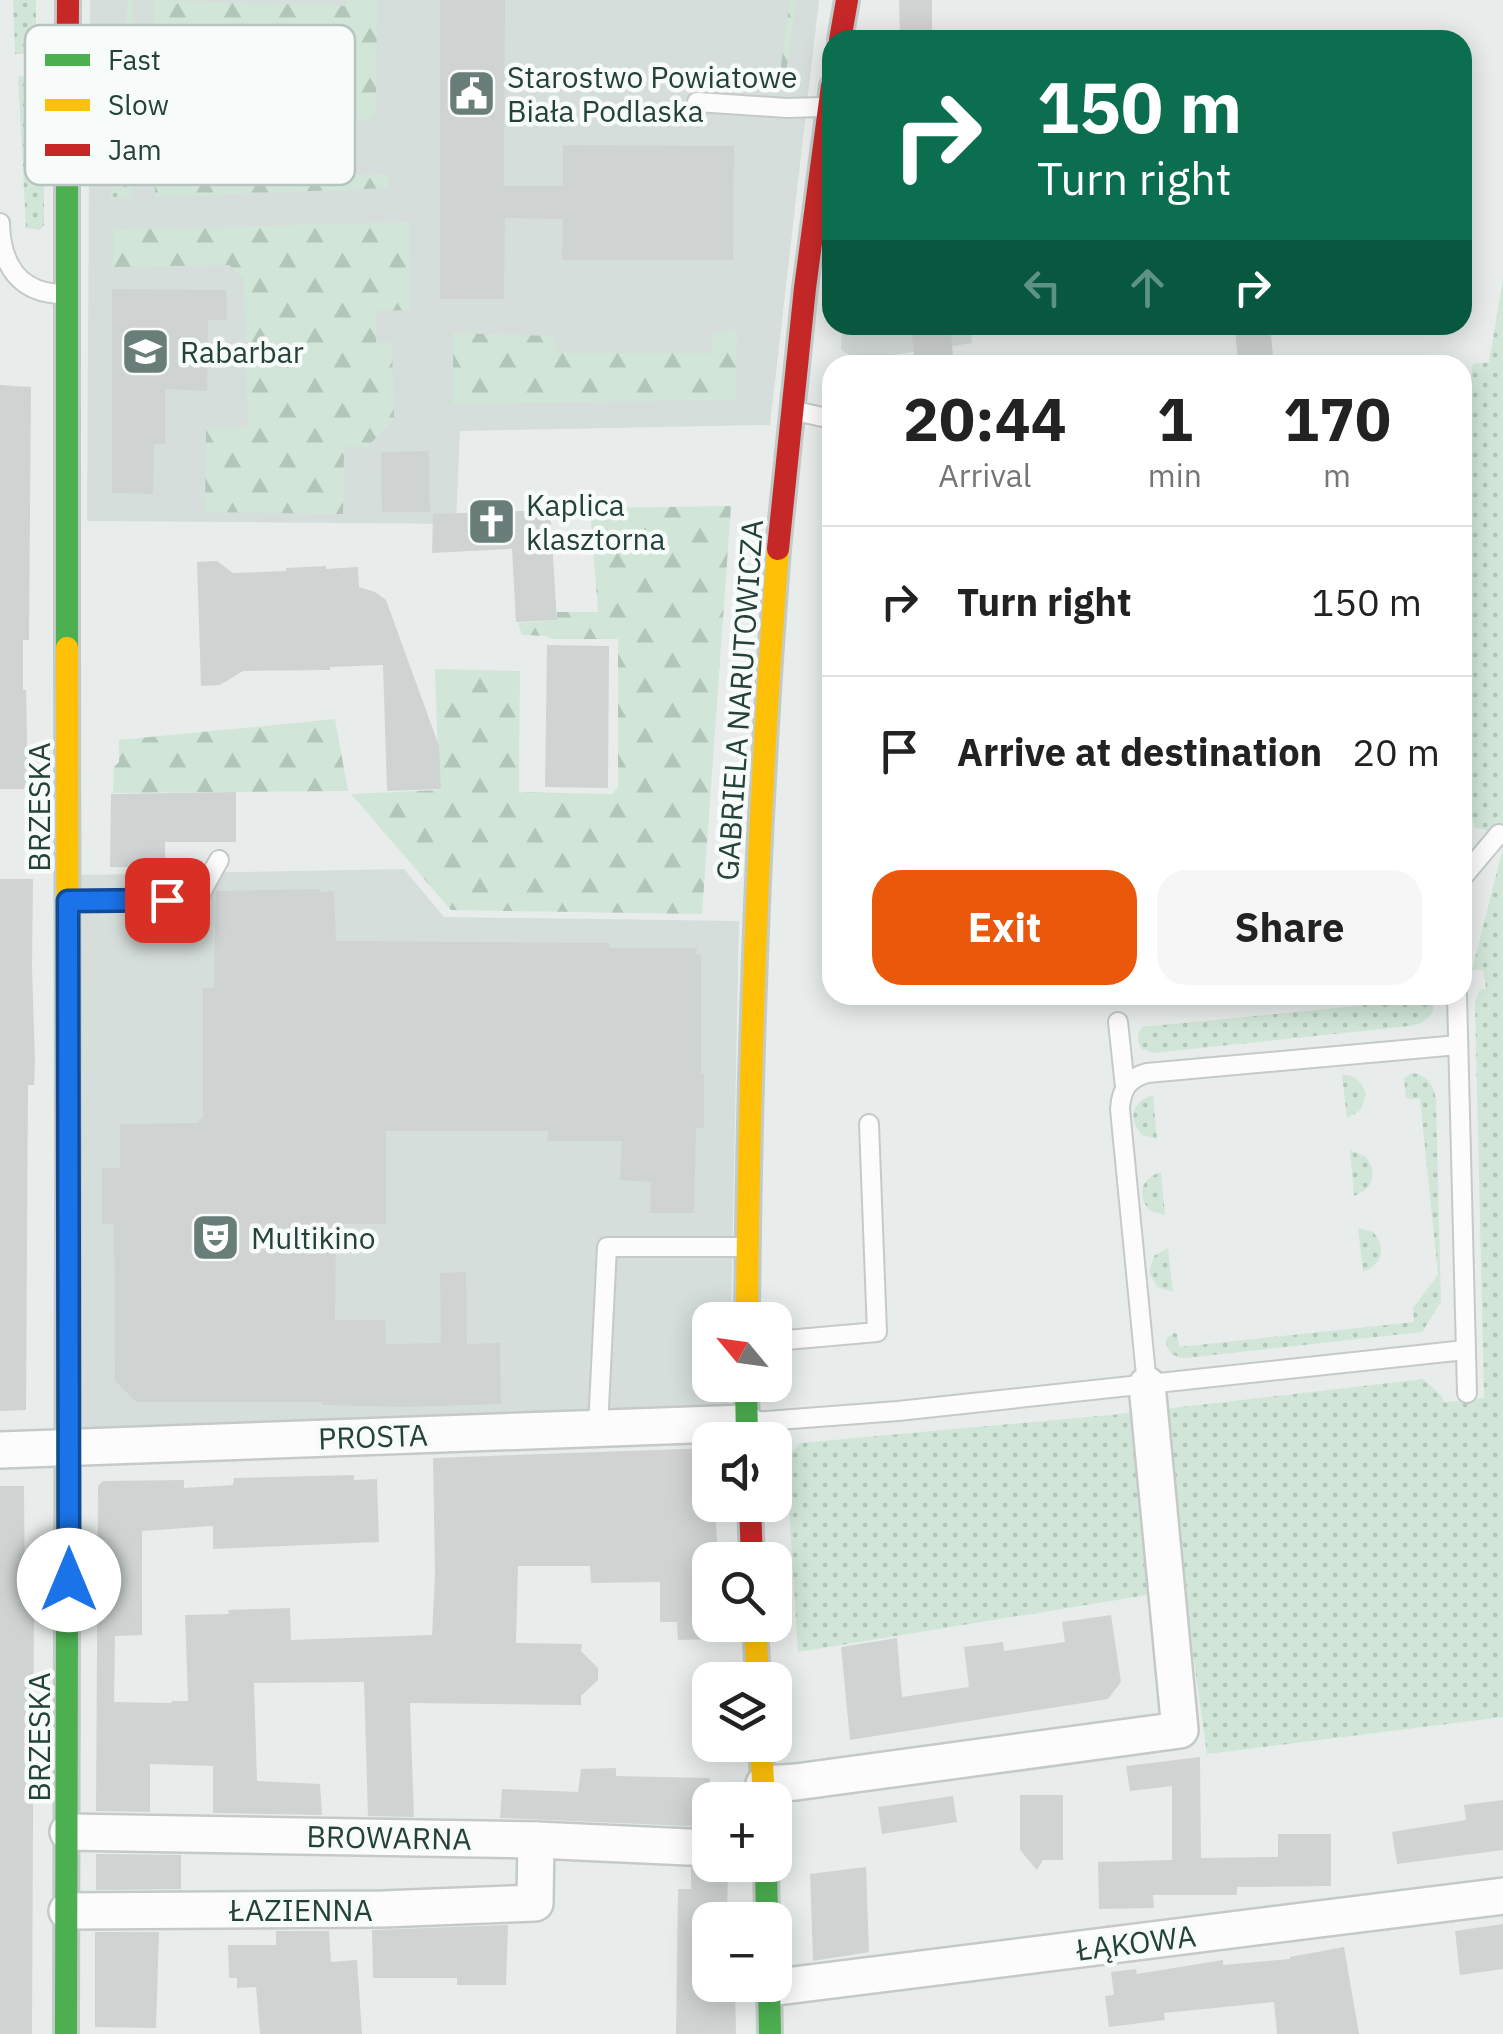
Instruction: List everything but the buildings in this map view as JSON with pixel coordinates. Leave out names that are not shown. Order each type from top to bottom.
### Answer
[{"type":"street","name":"BRZESKA","points":[[68,0],[68,25]]},
{"type":"street","points":[[842,30],[847,0]]},
{"type":"street","name":"BRZESKA","points":[[66,2034],[67,185]]},
{"type":"street","name":"GABRIELA NARUTOWICZA","points":[[746,1302],[747,1151],[769,639],[790,410],[822,239]]},
{"type":"street","points":[[792,1783],[1180,1730],[1147,1385]]},
{"type":"street","name":"PROSTA","points":[[0,1450],[598,1427],[692,1430]]},
{"type":"street","name":"BROWARNA","points":[[68,1832],[536,1840],[692,1847]]},
{"type":"street","name":"ŁAZIENNA","points":[[67,1911],[383,1909],[535,1903],[536,1840]]},
{"type":"street","name":"ŁĄKOWA","points":[[792,1984],[1503,1896]]},
{"type":"street","points":[[769,2002],[770,2034]]},
{"type":"lane","points":[[697,102],[788,108],[822,99]]},
{"type":"lane","points":[[0,223],[6,260],[24,283],[39,291],[67,294]]},
{"type":"lane","points":[[790,410],[822,417]]},
{"type":"lane","points":[[1472,866],[1499,834]]},
{"type":"lane","points":[[68,901],[197,900],[219,860]]},
{"type":"lane","points":[[1457,1005],[1466,1392]]},
{"type":"lane","points":[[1118,1022],[1126,1087]]},
{"type":"lane","points":[[1147,1385],[1120,1110],[1120,1097],[1136,1076],[1458,1045]]},
{"type":"lane","points":[[792,1340],[877,1332],[869,1124]]},
{"type":"lane","points":[[598,1427],[607,1247],[747,1247]]},
{"type":"lane","points":[[792,1425],[1465,1350]]},
{"type":"shaded area","points":[[90,0],[819,0],[770,425],[460,431],[456,524],[87,521],[89,185],[355,185],[355,25],[90,25]]},
{"type":"shaded area","points":[[842,335],[972,335],[972,343],[892,355],[850,355],[841,350]]},
{"type":"shaded area","points":[[404,869],[444,917],[739,921],[731,1302],[692,1302],[692,1402],[729,1402],[729,1412],[81,1434],[77,875]]},
{"type":"green space","points":[[13,0],[36,0],[36,25],[25,25],[25,54],[15,54]]},
{"type":"green space","points":[[127,0],[132,0],[132,25],[111,25],[127,24]]},
{"type":"green space","points":[[154,0],[346,6],[347,0],[377,0],[376,111],[363,121],[355,116],[355,25],[153,25]]},
{"type":"green space","points":[[790,0],[796,0],[785,80],[779,80]]},
{"type":"green space","points":[[18,76],[25,77],[25,185],[44,185],[44,225],[40,230],[26,228]]},
{"type":"green space","points":[[388,174],[388,188],[155,197],[155,185],[355,185],[355,175]]},
{"type":"green space","points":[[111,185],[132,185],[132,198],[111,199]]},
{"type":"green space","points":[[409,222],[410,310],[376,311],[376,343],[392,343],[394,419],[367,447],[344,447],[343,514],[205,512],[206,427],[248,427],[244,279],[229,265],[113,267],[113,230]]},
{"type":"green space","points":[[1503,279],[1503,835],[1474,827],[1472,817],[1472,370],[1473,364],[1489,362]]},
{"type":"green space","points":[[737,330],[736,400],[453,403],[453,333],[552,336],[559,353],[712,353],[713,332]]},
{"type":"green space","points":[[731,506],[702,914],[451,910],[351,794],[439,790],[435,669],[520,671],[519,792],[612,794],[618,787],[618,639],[522,635],[518,623],[557,620],[557,612],[598,612],[590,508]]},
{"type":"green space","points":[[335,719],[348,791],[113,793],[119,740]]},
{"type":"green space","points":[[1503,848],[1503,1717],[1207,1754],[1184,1589],[798,1652],[790,1522],[792,1452],[800,1443],[1111,1415],[1423,1379],[1443,1397],[1443,1402],[1484,1398],[1475,1002],[1480,990],[1486,988],[1483,970],[1472,970]]},
{"type":"green space","points":[[1365,1005],[1434,1005],[1432,1014],[1410,1026],[1153,1053],[1142,1049],[1138,1041],[1143,1027]]},
{"type":"green space","points":[[1412,1073],[1429,1081],[1436,1100],[1441,1302],[1422,1332],[1185,1358],[1171,1353],[1166,1339],[1174,1333],[1179,1347],[1414,1322],[1413,1308],[1438,1275],[1420,1099],[1406,1097],[1404,1078]]},
{"type":"green space","points":[[1342,1075],[1357,1080],[1366,1094],[1361,1110],[1347,1118]]},
{"type":"green space","points":[[1153,1095],[1157,1139],[1142,1135],[1133,1117],[1136,1106]]},
{"type":"green space","points":[[1350,1150],[1366,1157],[1372,1175],[1366,1189],[1354,1196]]},
{"type":"green space","points":[[1161,1172],[1165,1215],[1150,1211],[1142,1193],[1149,1178]]},
{"type":"green space","points":[[1358,1228],[1373,1232],[1381,1250],[1375,1265],[1363,1272]]},
{"type":"green space","points":[[1168,1248],[1173,1292],[1157,1287],[1149,1272],[1154,1256]]},
{"type":"traffic: fast","points":[[67,185],[67,648]]},
{"type":"traffic: fast","points":[[66,2034],[68,1191]]},
{"type":"traffic: fast","points":[[746,1402],[747,1422]]},
{"type":"traffic: fast","points":[[766,1882],[767,1902]]},
{"type":"traffic: fast","points":[[769,2002],[770,2034]]},
{"type":"traffic: slow","points":[[747,1302],[756,934],[778,549]]},
{"type":"traffic: slow","points":[[67,648],[68,1191]]},
{"type":"traffic: slow","points":[[756,1642],[757,1662]]},
{"type":"traffic: slow","points":[[762,1762],[763,1782]]},
{"type":"traffic: jam","points":[[68,0],[68,25]]},
{"type":"traffic: jam","points":[[842,30],[847,0]]},
{"type":"traffic: jam","points":[[778,549],[822,161]]},
{"type":"traffic: jam","points":[[751,1522],[751,1542]]},
{"type":"place","name":"Starostwo Powiatowe Biała Podlaska","points":[[472,93]]},
{"type":"place","name":"Rabarbar","points":[[145,351]]},
{"type":"place","name":"Kaplica klasztorna","points":[[491,521]]},
{"type":"place","name":"Multikino","points":[[216,1237]]},
{"type":"route","points":[[69,1580],[68,901],[167,900]]}]
